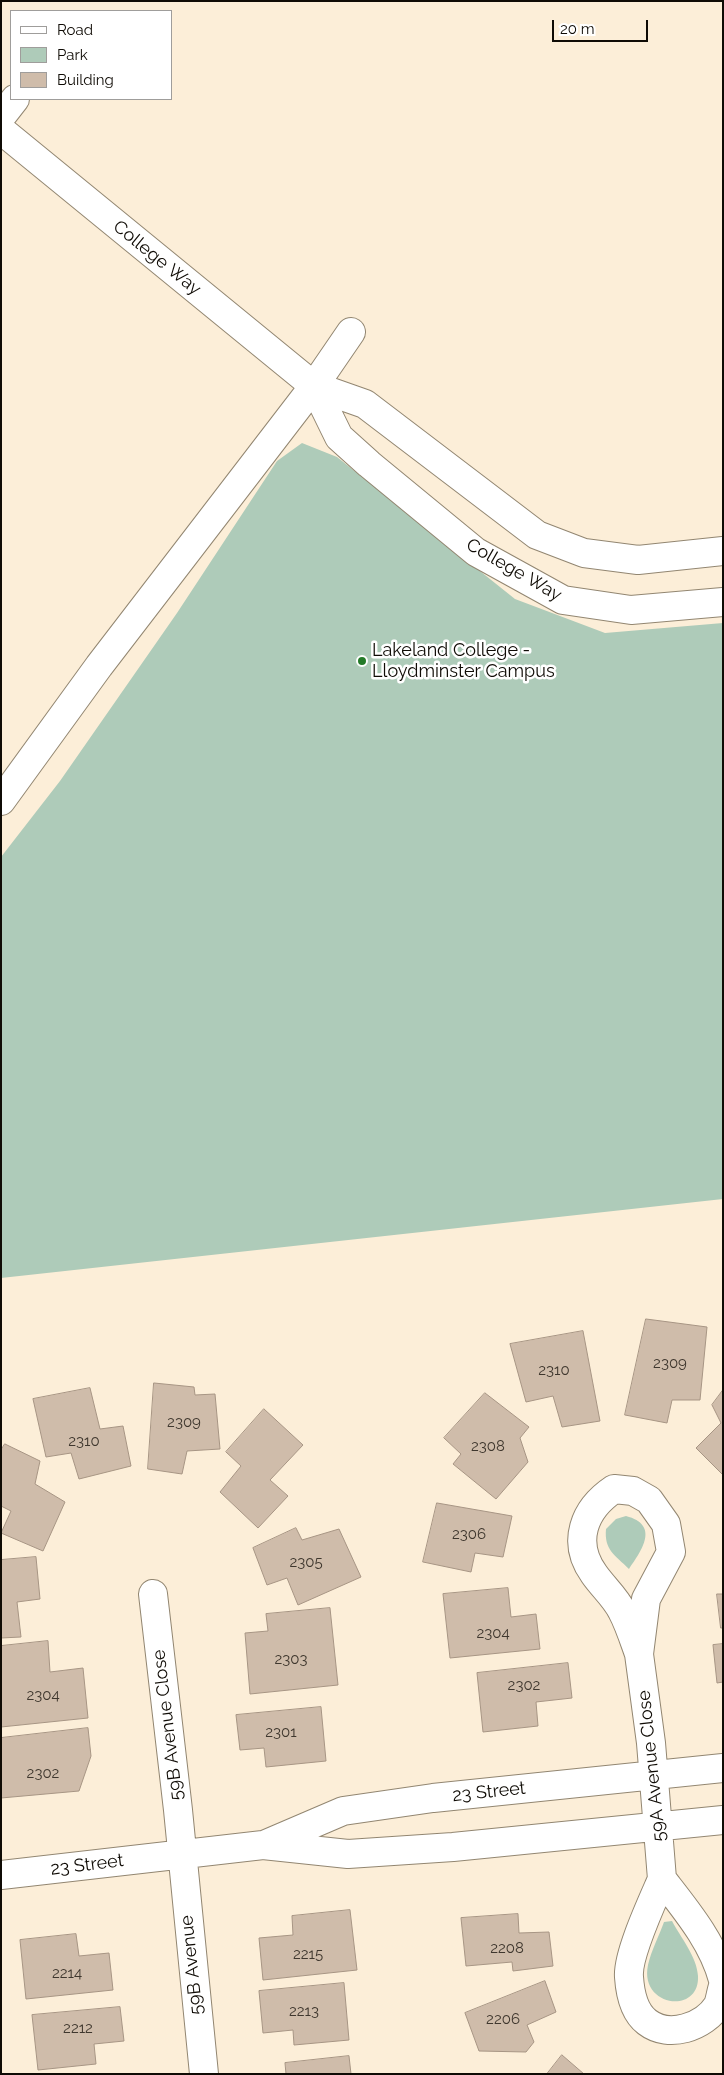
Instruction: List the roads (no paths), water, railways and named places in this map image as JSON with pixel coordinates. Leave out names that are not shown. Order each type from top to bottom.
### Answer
[{"type":"street","points":[[1,117],[14,100]]},
{"type":"street","name":"College Way","points":[[1,130],[314,386],[365,404],[537,535],[584,553],[638,560],[723,551]]},
{"type":"street","points":[[1,801],[99,666],[314,386],[351,332]]},
{"type":"street","name":"College Way","points":[[314,386],[339,437],[369,464],[476,552],[563,600],[631,610],[723,602]]},
{"type":"street","name":"59A Avenue Close","points":[[639,1654],[622,1611],[593,1573],[585,1554],[582,1535],[586,1518],[598,1499],[614,1489],[633,1491],[649,1500],[666,1524],[671,1552],[646,1600],[639,1654],[654,1775],[662,1879],[645,1917],[628,1974],[636,2007],[647,2022],[661,2029],[684,2029],[701,2021],[718,2005],[723,1986]]},
{"type":"street","name":"59B Avenue Close","points":[[153,1594],[182,1856]]},
{"type":"street","name":"23 Street","points":[[263,1846],[343,1811],[433,1798],[723,1768]]},
{"type":"street","name":"23 Street","points":[[1,1876],[263,1846],[348,1854],[723,1820]]},
{"type":"street","name":"59B Avenue","points":[[182,1856],[204,2074]]},
{"type":"street","points":[[662,1879],[694,1921],[718,1962],[723,1980]]},
{"type":"place","name":"Lakeland College - Lloydminster Campus","points":[[362,661]]}]
